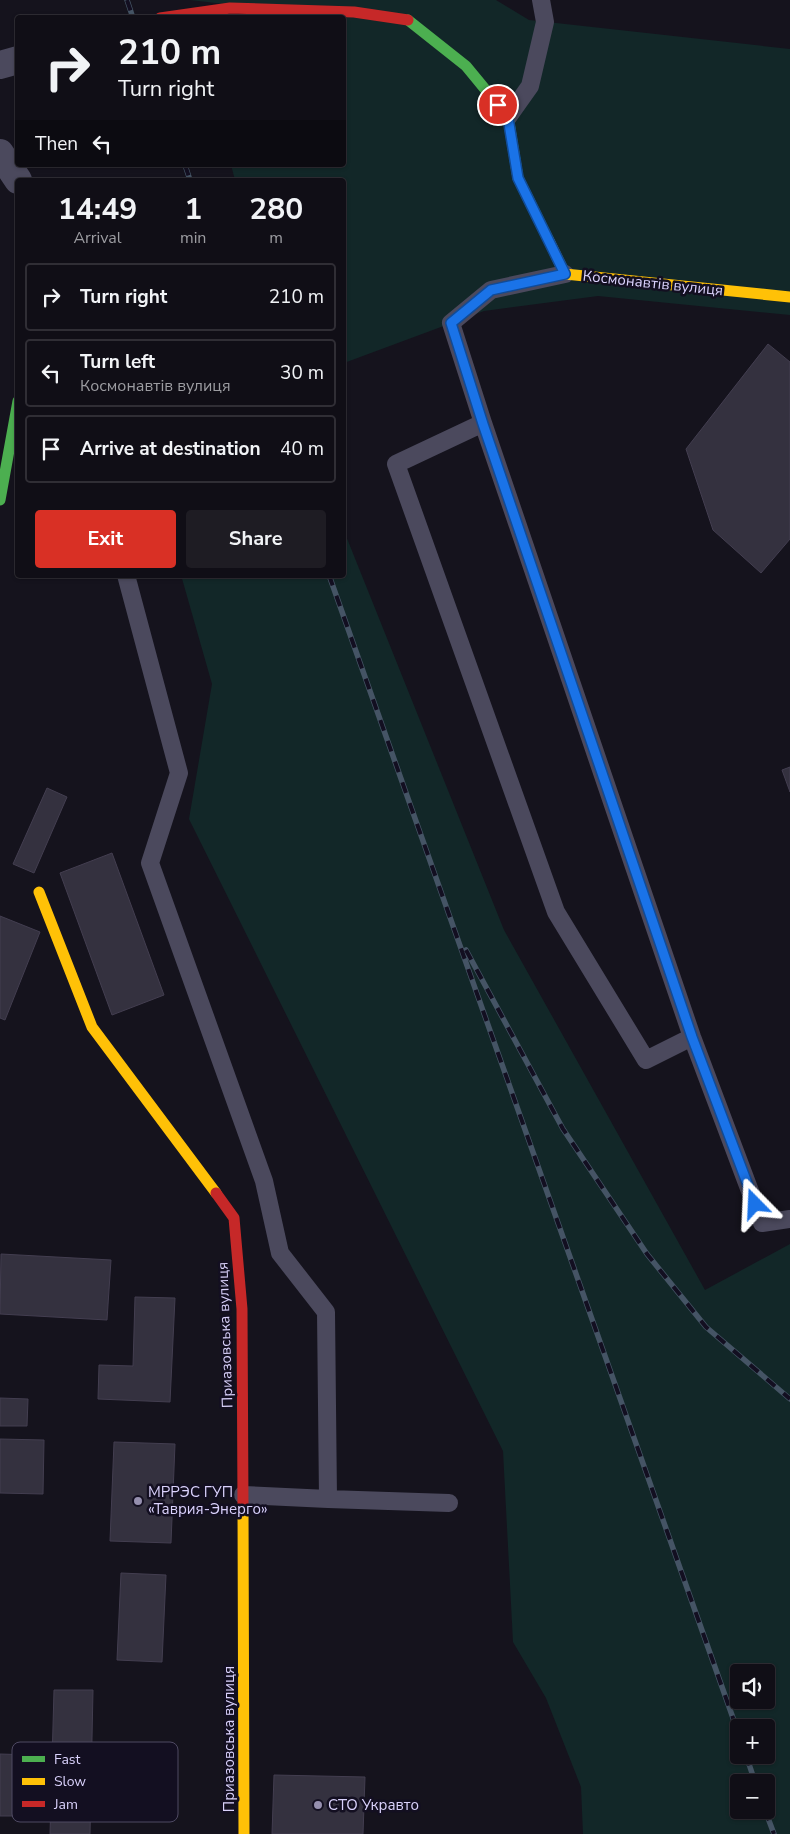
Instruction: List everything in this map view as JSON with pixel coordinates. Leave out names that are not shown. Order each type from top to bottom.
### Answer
[{"type":"street","points":[[181,15],[230,8],[354,12],[410,20]]},
{"type":"street","name":"Космонавтів вулиця","points":[[410,20],[466,66],[508,118],[518,178],[565,274],[790,297]]},
{"type":"street","points":[[0,65],[15,61]]},
{"type":"street","points":[[0,153],[17,178]]},
{"type":"street","points":[[0,500],[15,424]]},
{"type":"street","name":"Приазовська вулиця","points":[[39,892],[92,1027],[234,1218],[242,1309],[244,1834]]},
{"type":"lane","points":[[382,0],[410,20]]},
{"type":"lane","points":[[508,118],[530,86],[545,22],[540,0]]},
{"type":"lane","points":[[565,274],[491,290],[451,323],[483,424],[692,1037],[762,1223],[790,1219]]},
{"type":"lane","points":[[483,424],[396,464],[556,912],[646,1060],[692,1037]]},
{"type":"lane","points":[[127,578],[178,772],[150,863],[264,1181],[280,1253],[326,1312],[328,1499]]},
{"type":"lane","points":[[243,1495],[450,1503]]},
{"type":"green space","points":[[190,0],[496,0],[529,20],[790,49],[790,315],[598,296],[484,311],[346,362],[346,178],[234,178],[232,167],[346,167],[346,15],[318,15]]},
{"type":"green space","points":[[346,536],[504,930],[705,1290],[790,1244],[790,1834],[583,1834],[581,1787],[546,1698],[513,1642],[503,1451],[189,819],[212,684],[182,578],[346,578]]},
{"type":"building","points":[[768,344],[790,362],[790,539],[761,573],[713,530],[686,449]]},
{"type":"building","points":[[790,767],[790,792],[782,770]]},
{"type":"building","points":[[47,788],[67,797],[34,873],[13,864]]},
{"type":"building","points":[[112,853],[164,995],[112,1015],[60,873]]},
{"type":"building","points":[[0,916],[40,932],[5,1020],[0,1018]]},
{"type":"building","points":[[1,1254],[111,1260],[107,1320],[0,1314]]},
{"type":"building","points":[[135,1297],[175,1298],[170,1402],[98,1399],[99,1365],[133,1366]]},
{"type":"building","points":[[0,1398],[28,1399],[27,1426],[0,1426]]},
{"type":"building","points":[[0,1439],[44,1440],[43,1494],[0,1493]]},
{"type":"building","points":[[114,1442],[175,1444],[171,1543],[110,1541]]},
{"type":"building","points":[[121,1573],[166,1575],[162,1662],[117,1660]]},
{"type":"building","points":[[54,1690],[93,1690],[92,1742],[53,1742]]},
{"type":"building","points":[[0,1754],[12,1754],[12,1816],[0,1816]]},
{"type":"building","name":"СТО Укравто","points":[[274,1775],[365,1777],[363,1834],[272,1834]]},
{"type":"building","points":[[50,1822],[90,1822],[90,1834],[50,1834]]},
{"type":"railway","points":[[127,0],[132,15]]},
{"type":"railway","points":[[186,167],[189,178]]},
{"type":"railway","points":[[330,578],[733,1719]]},
{"type":"railway","points":[[466,950],[563,1129],[647,1254],[706,1327],[790,1399]]},
{"type":"railway","points":[[749,1764],[752,1774]]},
{"type":"railway","points":[[768,1819],[774,1834]]},
{"type":"traffic: fast","points":[[408,20],[466,66],[508,117],[518,178],[549,241]]},
{"type":"traffic: fast","points":[[0,500],[15,418]]},
{"type":"traffic: slow","points":[[549,241],[565,274],[790,297]]},
{"type":"traffic: slow","points":[[39,892],[92,1027],[216,1193]]},
{"type":"traffic: slow","points":[[243,1506],[244,1834]]},
{"type":"traffic: jam","points":[[181,15],[230,8],[354,12],[408,20]]},
{"type":"traffic: jam","points":[[216,1193],[234,1218],[242,1309],[243,1506]]},
{"type":"place","name":"МРРЭС ГУП «Таврия-Энерго»","points":[[138,1501]]},
{"type":"place","name":"СТО Укравто","points":[[318,1805]]},
{"type":"route","points":[[498,105],[508,118],[518,178],[565,274],[491,290],[451,323],[483,424],[692,1037],[755,1204]]}]
